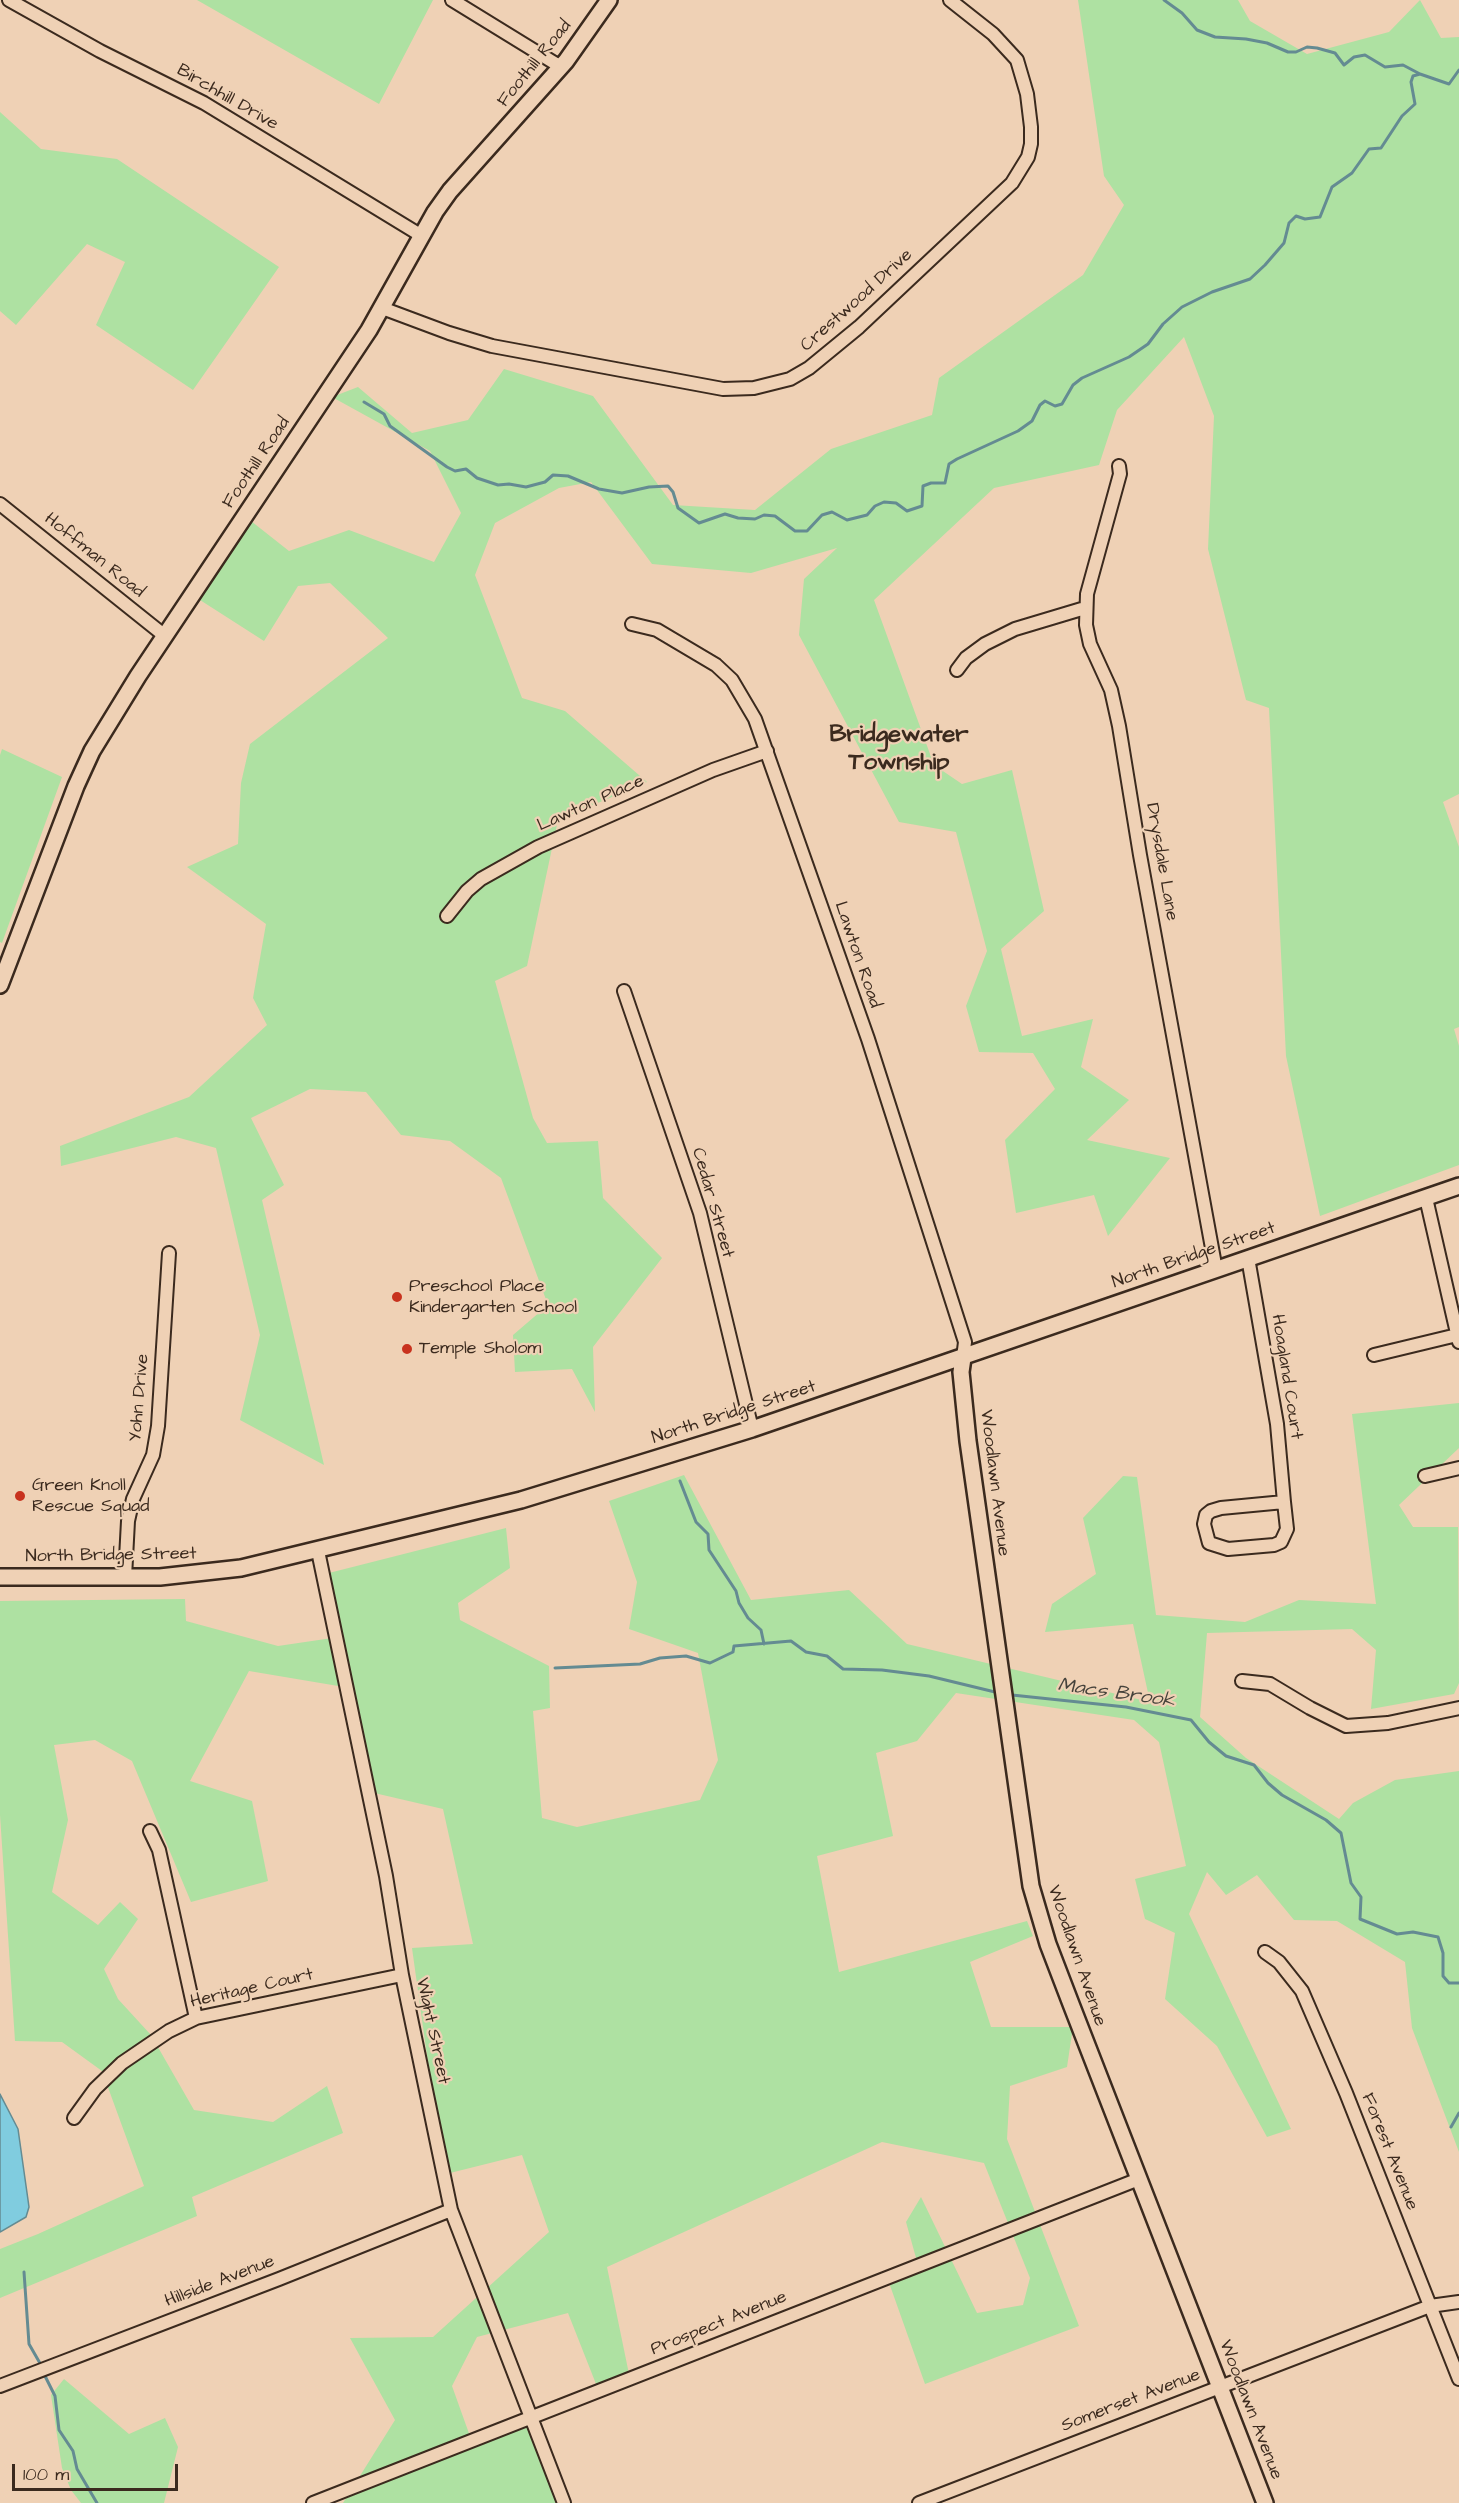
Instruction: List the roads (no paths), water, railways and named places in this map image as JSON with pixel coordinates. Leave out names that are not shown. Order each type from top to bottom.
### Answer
[{"type":"street","name":"Birchhill Drive","points":[[9,0],[100,51],[204,102],[422,236]]},
{"type":"street","points":[[452,0],[561,67]]},
{"type":"street","name":"Foothill Road","points":[[0,984],[6,957],[92,751],[165,636],[382,308],[450,190],[561,67],[609,0]]},
{"type":"street","name":"Crestwood Drive","points":[[382,308],[449,333],[512,351],[723,389],[754,388],[790,379],[809,368],[859,327],[1012,183],[1028,157],[1031,127],[1027,94],[1017,60],[993,34],[950,0]]},
{"type":"street","name":"Drysdale Lane","points":[[1119,466],[1120,474],[1087,594],[1086,625],[1090,644],[1111,690],[1119,726],[1216,1269]]},
{"type":"street","name":"Hoffman Road","points":[[0,504],[165,636]]},
{"type":"street","points":[[957,670],[966,658],[985,644],[1015,629],[1085,608]]},
{"type":"street","name":"Lawton Road","points":[[632,624],[657,630],[716,665],[732,680],[755,719],[868,1039],[965,1342],[963,1358]]},
{"type":"street","name":"Lawton Place","points":[[447,916],[467,891],[481,879],[538,847],[713,770],[767,751]]},
{"type":"street","name":"Cedar Street","points":[[624,991],[700,1214],[752,1429]]},
{"type":"street","name":"North Bridge Street","points":[[0,1577],[160,1577],[241,1568],[521,1500],[752,1429],[1459,1186]]},
{"type":"street","points":[[1374,1355],[1458,1339],[1426,1198]]},
{"type":"street","name":"Yohn Drive","points":[[125,1577],[128,1521],[133,1499],[149,1466],[155,1444],[169,1253]]},
{"type":"street","name":"Hoagland Court","points":[[1248,1258],[1277,1424],[1287,1529],[1281,1542],[1274,1545],[1228,1549],[1209,1544],[1204,1524],[1206,1515],[1210,1511],[1284,1502]]},
{"type":"street","name":"Woodlawn Avenue","points":[[963,1358],[961,1372],[970,1452],[1031,1886],[1048,1944],[1265,2503]]},
{"type":"street","points":[[1425,1476],[1459,1468]]},
{"type":"street","name":"Wight Street","points":[[318,1551],[451,2210],[530,2420],[564,2503]]},
{"type":"street","points":[[1242,1681],[1270,1684],[1346,1726],[1388,1723],[1459,1708]]},
{"type":"street","points":[[150,1831],[159,1850],[196,2018]]},
{"type":"street","name":"Forest Avenue","points":[[1265,1952],[1280,1962],[1302,1991],[1346,2093],[1459,2379]]},
{"type":"street","name":"Heritage Court","points":[[74,2118],[95,2089],[122,2063],[169,2031],[196,2018],[402,1975]]},
{"type":"street","name":"Prospect Avenue","points":[[314,2503],[530,2420],[838,2295],[1138,2179]]},
{"type":"street","name":"Hillside Avenue","points":[[0,2386],[451,2210]]},
{"type":"street","name":"Somerset Avenue","points":[[919,2503],[1430,2306],[1459,2302]]},
{"type":"water","points":[[0,2094],[18,2129],[29,2207],[26,2217],[0,2232]]},
{"type":"waterway","points":[[1164,0],[1182,13],[1197,30],[1215,37],[1267,43],[1288,52],[1296,52],[1307,47],[1317,48],[1335,53],[1344,65],[1354,57],[1365,55],[1385,67],[1403,65],[1420,74]]},
{"type":"waterway","points":[[364,402],[384,414],[390,426],[447,467],[455,471],[466,469],[477,478],[498,485],[526,487],[545,482],[553,475],[568,476],[599,489],[622,493],[649,487],[668,486],[673,492],[678,508],[699,523],[725,514],[738,518],[755,519],[764,515],[775,516],[795,531],[807,531],[822,515],[832,512],[847,520],[867,515],[875,506],[884,502],[896,503],[907,511],[922,506],[923,486],[931,483],[945,483],[949,464],[1018,431],[1032,421],[1040,405],[1045,401],[1055,406],[1062,404],[1073,385],[1082,378],[1129,357],[1148,344],[1163,324],[1182,307],[1212,292],[1250,279],[1284,243],[1289,223],[1296,216],[1305,219],[1320,217],[1332,187],[1352,173],[1369,149],[1381,148],[1402,116],[1415,104],[1411,82],[1413,76],[1420,74],[1449,84],[1459,70]]},
{"type":"waterway","points":[[680,1481],[696,1522],[708,1534],[709,1550],[736,1591],[739,1603],[748,1618],[761,1630],[764,1644]]},
{"type":"waterway","name":"Macs Brook","points":[[555,1668],[640,1664],[660,1658],[686,1656],[710,1663],[733,1652],[734,1646],[791,1641],[806,1652],[827,1656],[843,1669],[882,1670],[929,1676],[995,1692]]},
{"type":"waterway","name":"Macs Brook","points":[[1012,1695],[1126,1707],[1191,1720],[1209,1742],[1226,1756],[1254,1765],[1268,1783],[1282,1795],[1326,1820],[1341,1833],[1351,1883],[1361,1897],[1360,1919],[1397,1934],[1413,1932],[1438,1937],[1443,1953],[1443,1976],[1449,1983],[1459,1983]]},
{"type":"waterway","points":[[1451,2127],[1459,2113]]},
{"type":"waterway","points":[[24,2272],[29,2344],[41,2365]]},
{"type":"waterway","points":[[45,2376],[55,2396],[59,2430],[73,2451],[77,2469],[97,2503]]},
{"type":"place","name":"Preschool Place Kindergarten School","points":[[397,1297]]},
{"type":"place","name":"Temple Sholom","points":[[407,1349]]},
{"type":"place","name":"Green Knoll Rescue Squad","points":[[20,1496]]},
{"type":"district","name":"Bridgewater Township","points":[[899,750]]}]
